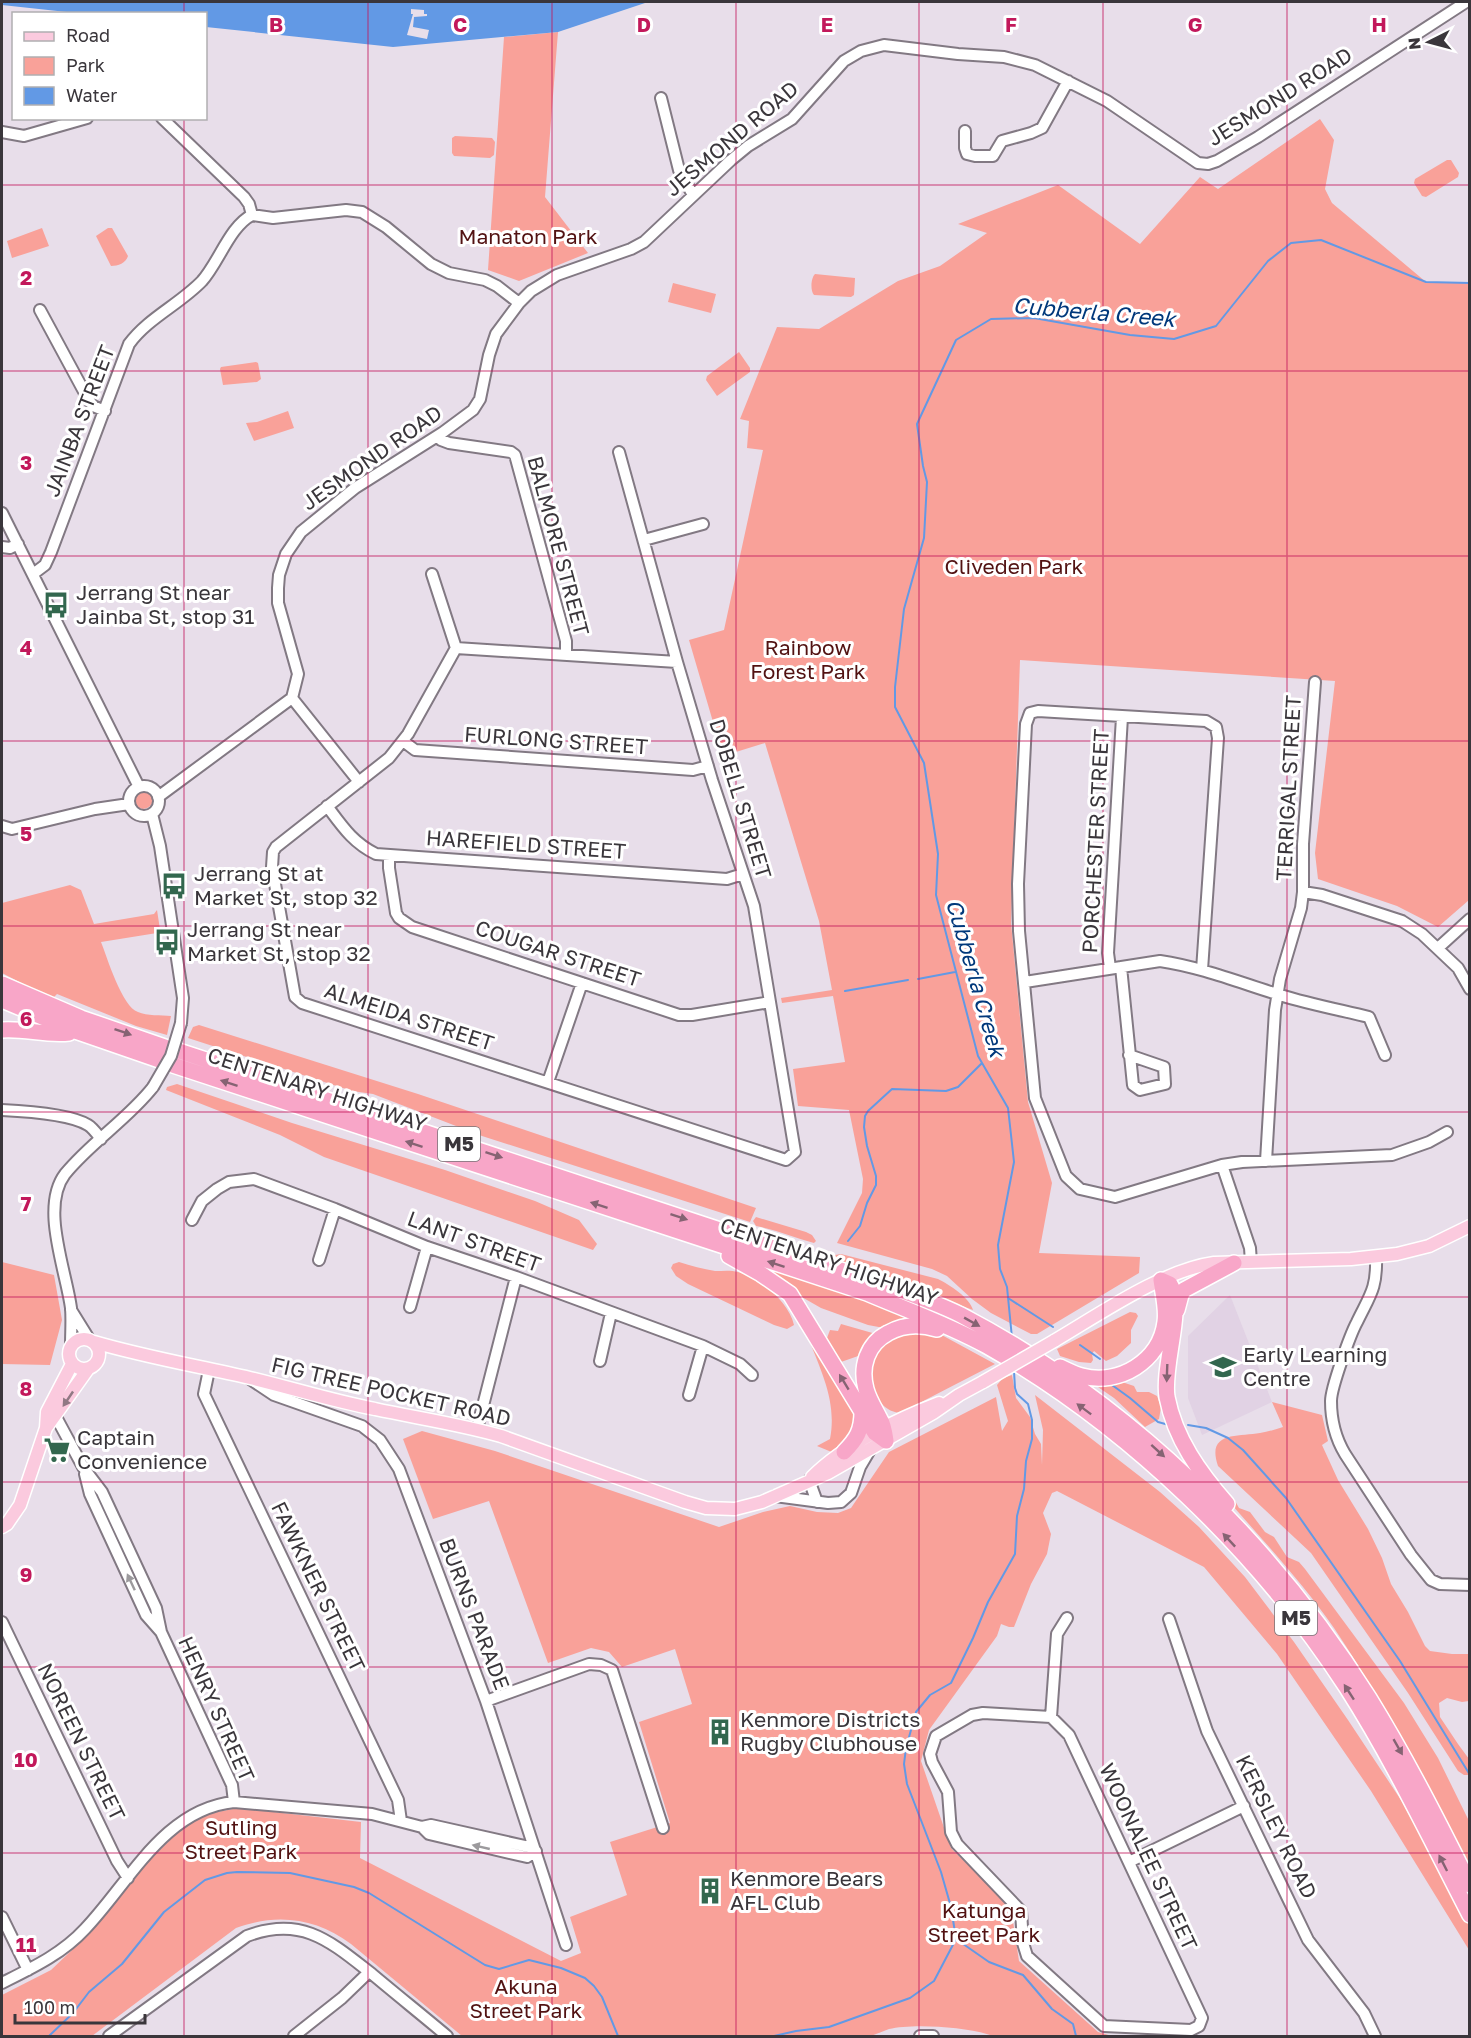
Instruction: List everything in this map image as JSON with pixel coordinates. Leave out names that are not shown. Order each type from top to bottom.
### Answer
[{"type":"highway","name":"M5","points":[[2,984],[79,1025]]},
{"type":"highway","name":"M5","points":[[2,1000],[79,1025]]},
{"type":"highway","points":[[2,1030],[24,1030],[58,1035],[79,1025]]},
{"type":"highway","name":"CENTENARY HIGHWAY","points":[[79,1025],[654,1223],[867,1293],[949,1327],[1000,1354],[1068,1398],[1125,1443],[1194,1504],[1258,1572],[1318,1647],[1364,1715],[1470,1915]]},
{"type":"highway","name":"CENTENARY HIGHWAY","points":[[169,1056],[868,1279],[959,1315],[1046,1364],[1154,1447],[1240,1530],[1314,1618],[1369,1698],[1417,1780],[1470,1885]]},
{"type":"highway","points":[[654,1223],[735,1259],[790,1294],[862,1412],[885,1429]]},
{"type":"highway","points":[[1234,1263],[1184,1290],[1174,1322],[1167,1359],[1166,1380],[1167,1397],[1180,1437],[1192,1458],[1232,1511],[1240,1530]]},
{"type":"highway","points":[[1161,1280],[1170,1284],[1173,1290],[1174,1322]]},
{"type":"highway","points":[[1046,1364],[1061,1367],[1082,1376],[1097,1378],[1121,1375],[1135,1369],[1155,1349],[1164,1327],[1166,1313],[1161,1280]]},
{"type":"highway","points":[[885,1429],[866,1389],[864,1374],[866,1356],[875,1342],[905,1326],[920,1325],[937,1329],[949,1327]]},
{"type":"highway","points":[[844,1452],[856,1440],[862,1422],[862,1412]]},
{"type":"main road","name":"FIG TREE POCKET ROAD","points":[[809,1480],[824,1465],[885,1429],[959,1395],[1161,1280],[1194,1266],[1376,1257],[1429,1246],[1470,1226]]},
{"type":"main road","points":[[2,1527],[7,1524],[20,1505],[51,1415],[57,1389],[69,1374],[72,1364],[69,1354],[71,1345],[79,1339],[91,1340],[99,1354],[92,1366],[51,1415]]},
{"type":"main road","name":"FIG TREE POCKET ROAD","points":[[91,1340],[128,1352],[250,1378],[373,1409],[477,1429],[706,1508],[735,1509],[775,1497],[828,1473],[870,1450],[885,1429],[933,1413],[959,1395]]},
{"type":"main road","points":[[72,1364],[79,1368],[92,1366],[108,1356],[128,1352]]},
{"type":"street","name":"JESMOND ROAD","points":[[292,698],[298,674],[278,603],[278,588],[279,575],[286,554],[301,532],[337,501],[438,436],[473,410],[480,399],[496,334],[519,303],[544,282],[557,275],[631,249],[644,242],[731,160],[792,119],[844,61],[870,47],[884,45],[1004,57],[1035,65],[1107,101],[1198,163],[1208,164],[1258,137],[1466,2]]},
{"type":"street","points":[[965,131],[964,148],[967,154],[993,156],[1002,141],[1031,134],[1042,128],[1068,81]]},
{"type":"street","points":[[661,98],[679,170],[693,195]]},
{"type":"street","points":[[2,132],[24,136],[80,120]]},
{"type":"street","points":[[164,120],[244,197],[252,215],[279,218],[346,210],[362,212],[386,227],[431,264],[449,273],[485,280],[519,303]]},
{"type":"street","name":"JAINBA STREET","points":[[33,574],[45,565],[51,552],[105,411],[124,352],[131,341],[202,281],[240,223],[252,215]]},
{"type":"street","points":[[40,310],[87,397],[93,406],[105,411]]},
{"type":"street","name":"BALMORE STREET","points":[[438,436],[449,443],[511,452],[515,455],[566,641],[566,655]]},
{"type":"street","name":"DOBELL STREET","points":[[619,452],[677,662],[754,906],[795,1152],[786,1160]]},
{"type":"street","points":[[2,513],[139,787]]},
{"type":"street","points":[[644,540],[703,524]]},
{"type":"street","points":[[2,547],[10,548],[18,544]]},
{"type":"street","points":[[432,574],[456,648],[677,662]]},
{"type":"street","name":"ALMEIDA STREET","points":[[456,648],[403,741],[389,758],[276,847],[273,852],[272,867],[295,997],[302,1002],[786,1160]]},
{"type":"street","name":"TERRIGAL STREET","points":[[1315,682],[1303,844],[1303,892],[1322,895],[1402,921],[1438,948],[1458,968],[1470,990]]},
{"type":"street","points":[[158,797],[292,698],[359,782]]},
{"type":"street","points":[[1202,970],[1218,738],[1216,727],[1206,722],[1038,711],[1030,713],[1026,724],[1018,884],[1019,932],[1035,1098],[1066,1176],[1072,1184],[1080,1189],[1115,1197],[1222,1165],[1392,1155],[1429,1142],[1447,1132]]},
{"type":"street","name":"PORCHESTER STREET","points":[[1122,717],[1108,953],[1115,968],[1129,1055]]},
{"type":"street","name":"FURLONG STREET","points":[[403,741],[415,750],[424,751],[693,770],[708,766]]},
{"type":"street","points":[[139,787],[150,788],[158,797],[158,806],[152,814],[141,816],[136,814],[129,804],[130,794],[139,787]]},
{"type":"street","points":[[2,826],[12,829],[95,809],[129,804]]},
{"type":"street","name":"HAREFIELD STREET","points":[[327,806],[346,833],[362,847],[376,854],[727,879],[743,874]]},
{"type":"street","points":[[71,1345],[71,1310],[55,1222],[55,1196],[58,1186],[64,1176],[153,1087],[171,1056],[181,1023],[183,998],[160,846],[152,814]]},
{"type":"street","name":"COUGAR STREET","points":[[389,856],[396,913],[408,925],[679,1015],[692,1015],[770,1002]]},
{"type":"street","points":[[1266,1161],[1277,994],[1301,908],[1303,892]]},
{"type":"street","points":[[1438,948],[1470,920]]},
{"type":"street","points":[[1025,982],[1160,961],[1202,970],[1277,994],[1369,1017],[1384,1055]]},
{"type":"street","points":[[548,1082],[582,983]]},
{"type":"street","points":[[2,1110],[74,1119],[88,1125],[101,1139]]},
{"type":"street","points":[[1222,1165],[1250,1248],[1251,1262]]},
{"type":"street","name":"LANT STREET","points":[[192,1220],[202,1201],[217,1188],[229,1182],[254,1179],[427,1247],[516,1277],[703,1346],[740,1364],[752,1376]]},
{"type":"street","points":[[319,1260],[335,1209]]},
{"type":"street","points":[[410,1307],[427,1247]]},
{"type":"street","points":[[1376,1257],[1377,1277],[1374,1288],[1355,1324],[1332,1396],[1337,1438],[1411,1555],[1431,1580],[1440,1584],[1470,1585]]},
{"type":"street","points":[[477,1429],[516,1277]]},
{"type":"street","points":[[71,1310],[91,1340]]},
{"type":"street","points":[[600,1361],[612,1314]]},
{"type":"street","points":[[689,1395],[703,1346]]},
{"type":"street","name":"FAWKNER STREET","points":[[208,1370],[204,1394],[398,1800],[401,1821]]},
{"type":"street","name":"BURNS PARADE","points":[[250,1378],[274,1395],[362,1426],[380,1440],[399,1469],[486,1701],[566,1945]]},
{"type":"street","name":"HENRY STREET","points":[[51,1415],[83,1467],[90,1494],[146,1615],[161,1632],[232,1785],[234,1802]]},
{"type":"street","points":[[775,1497],[836,1503],[851,1493],[860,1467],[870,1450]]},
{"type":"street","points":[[809,1480],[817,1502]]},
{"type":"street","points":[[1051,1717],[1057,1634],[1067,1618]]},
{"type":"street","name":"KERSLEY ROAD","points":[[1169,1619],[1207,1731],[1308,1940],[1364,2013],[1376,2037]]},
{"type":"street","name":"NOREEN STREET","points":[[2,1622],[117,1861],[128,1878]]},
{"type":"street","points":[[486,1701],[590,1664],[601,1665],[612,1670],[663,1828]]},
{"type":"street","name":"WOONALEE STREET","points":[[983,1713],[1051,1717],[1069,1736],[1129,1862],[1202,2018],[1199,2026],[1191,2030],[1104,2026],[1027,1956],[1023,1943],[1021,1911],[957,1844],[951,1832],[948,1792],[930,1754],[936,1736],[972,1715],[983,1713]]},
{"type":"street","points":[[2,1983],[66,1947],[85,1929],[177,1825],[197,1812],[221,1803],[234,1802],[372,1814],[422,1827],[431,1825],[529,1847],[536,1851]]},
{"type":"street","points":[[1129,1862],[1244,1806]]},
{"type":"street","points":[[2,1917],[28,1970]]},
{"type":"street","points":[[109,2037],[247,1936],[259,1931],[295,1929],[321,1937],[343,1950],[447,2037]]},
{"type":"street","points":[[294,2037],[369,1972]]},
{"type":"street","points":[[922,2036],[933,2037]]},
{"type":"shaded area","name":"Early Learning Centre","points":[[1230,1295],[1272,1402],[1202,1435],[1188,1398],[1188,1336]]},
{"type":"green space","name":"Manaton Park","points":[[558,32],[545,197],[588,253],[519,281],[488,270],[504,37]]},
{"type":"green space","points":[[1320,119],[1334,140],[1325,189],[1332,203],[1426,282],[1469,283],[1469,900],[1438,927],[1397,906],[1318,879],[1315,853],[1335,681],[1020,660],[1011,923],[1028,1102],[1052,1183],[1039,1253],[1140,1257],[1139,1273],[1037,1334],[1031,1334],[991,1313],[947,1276],[932,1269],[837,1243],[862,1193],[863,1179],[849,1110],[798,1106],[793,1069],[845,1062],[833,996],[782,1003],[781,998],[832,990],[819,921],[765,743],[723,756],[689,640],[724,630],[763,450],[747,448],[749,421],[740,419],[777,327],[819,329],[898,281],[940,266],[987,233],[958,224],[1058,185],[1140,244],[1200,177],[1218,189]]},
{"type":"green space","points":[[455,136],[492,138],[495,142],[494,155],[490,158],[454,156],[452,138]]},
{"type":"green space","points":[[1447,160],[1451,160],[1459,173],[1458,177],[1426,197],[1422,196],[1414,183],[1415,179]]},
{"type":"green space","points":[[42,228],[49,246],[12,258],[7,241]]},
{"type":"green space","points":[[112,228],[128,256],[124,262],[111,266],[96,236]]},
{"type":"green space","points":[[815,274],[855,278],[854,295],[851,297],[814,295],[812,284]]},
{"type":"green space","points":[[673,283],[716,294],[711,313],[668,302]]},
{"type":"green space","points":[[739,352],[750,368],[750,372],[717,396],[706,380],[707,376]]},
{"type":"green space","points":[[256,362],[261,379],[257,382],[223,385],[221,367]]},
{"type":"green space","points":[[288,411],[294,428],[254,441],[246,423],[257,422]]},
{"type":"green space","points":[[143,789],[150,792],[153,799],[150,806],[143,809],[136,806],[133,799],[136,792]]},
{"type":"green space","points":[[70,885],[81,890],[94,924],[154,914],[157,910],[161,936],[157,933],[101,942],[121,992],[132,1008],[146,1014],[171,1016],[167,1035],[136,1026],[57,994],[52,999],[2,973],[2,903]]},
{"type":"green space","points":[[199,1025],[418,1094],[756,1208],[750,1222],[482,1136],[373,1094],[352,1091],[188,1038],[193,1027]]},
{"type":"green space","points":[[177,1084],[535,1201],[579,1220],[597,1244],[593,1250],[324,1157],[280,1135],[166,1090],[167,1087]]},
{"type":"green space","points":[[756,1217],[806,1232],[816,1241],[814,1243],[756,1226],[753,1221]]},
{"type":"green space","points":[[841,1254],[938,1279],[964,1296],[973,1310],[840,1261],[835,1255]]},
{"type":"green space","points":[[2,1262],[54,1275],[62,1320],[50,1365],[2,1364]]},
{"type":"green space","points":[[679,1262],[715,1271],[738,1272],[747,1275],[773,1292],[786,1308],[794,1325],[787,1329],[774,1325],[688,1284],[676,1276],[671,1268],[673,1264]]},
{"type":"green space","points":[[765,1266],[868,1299],[917,1319],[884,1328],[868,1325],[821,1308],[793,1292],[764,1270]]},
{"type":"green space","points":[[1130,1312],[1138,1316],[1131,1330],[1131,1343],[1117,1356],[1106,1361],[1094,1351],[1091,1363],[1060,1356],[1057,1349]]},
{"type":"green space","points":[[841,1324],[876,1334],[861,1355],[841,1362],[827,1338],[830,1330],[838,1331]]},
{"type":"green space","points":[[899,1332],[938,1333],[995,1364],[900,1413],[890,1410],[877,1397],[873,1387],[872,1365],[882,1345]]},
{"type":"green space","points":[[811,1334],[855,1408],[856,1435],[834,1453],[817,1446],[830,1439],[832,1413],[827,1388],[809,1340]]},
{"type":"green space","points":[[1012,1375],[1016,1398],[1030,1417],[1041,1444],[1042,1465],[1043,1430],[1035,1395],[1160,1492],[1199,1527],[1245,1577],[1294,1642],[1401,1800],[1469,1925],[1469,1950],[1371,1791],[1277,1654],[1204,1567],[1057,1491],[1052,1493],[1043,1513],[1051,1534],[1047,1554],[1031,1584],[1014,1627],[1001,1624],[997,1636],[929,1730],[921,1761],[951,1848],[1011,1908],[1019,1961],[1098,2032],[1112,2036],[993,2036],[970,2030],[926,2026],[899,2027],[871,2036],[462,2036],[338,1935],[310,1924],[281,1920],[251,1923],[236,1928],[92,2036],[2,2036],[2,1995],[51,1970],[91,1932],[146,1864],[181,1829],[207,1814],[238,1808],[361,1822],[360,1858],[561,1961],[581,1953],[570,1917],[627,1895],[610,1842],[670,1823],[639,1722],[692,1704],[675,1649],[622,1667],[609,1652],[591,1648],[548,1663],[489,1501],[433,1519],[403,1439],[422,1431],[495,1451],[719,1527],[763,1512],[790,1506],[817,1512],[838,1513],[851,1508],[889,1452],[996,1397],[1002,1431],[1008,1421],[997,1385],[1003,1378]]},
{"type":"green space","points":[[1119,1381],[1134,1386],[1137,1392],[1149,1392],[1157,1396],[1161,1407],[1159,1419],[1145,1427],[1114,1398],[1095,1385]]},
{"type":"green space","points":[[1272,1402],[1322,1415],[1328,1441],[1322,1445],[1338,1480],[1368,1529],[1391,1584],[1425,1646],[1430,1651],[1469,1654],[1469,1701],[1462,1702],[1447,1698],[1439,1703],[1440,1717],[1469,1759],[1469,1775],[1458,1771],[1408,1693],[1311,1553],[1218,1466],[1215,1455],[1220,1441],[1234,1436],[1263,1433],[1283,1427]]},
{"type":"green space","points":[[1220,1485],[1234,1499],[1239,1508],[1250,1512],[1265,1532],[1274,1537],[1287,1557],[1299,1562],[1305,1569],[1404,1703],[1438,1758],[1469,1821],[1469,1870],[1405,1747],[1353,1657],[1307,1592],[1217,1488]]},
{"type":"water","points":[[2,2],[648,2],[558,32],[393,47],[207,27],[207,12],[67,12],[2,5]]},
{"type":"pier","points":[[411,9],[424,10],[424,14],[427,14],[427,16],[414,17],[413,27],[429,30],[427,39],[407,35],[413,14],[411,14]]},
{"type":"waterway","name":"Cubberla Creek","points":[[1012,1338],[1007,1287],[1000,1269],[998,1245],[1014,1162],[1008,1108],[978,1056],[936,895],[938,854],[924,763],[895,707],[895,687],[904,609],[924,538],[927,482],[917,424],[956,340],[991,319],[1034,318],[1130,335],[1174,339],[1216,326],[1268,261],[1291,243],[1321,240],[1426,282],[1470,283]]},
{"type":"waterway","points":[[918,979],[955,972]]},
{"type":"waterway","points":[[845,991],[908,980]]},
{"type":"waterway","points":[[848,1241],[860,1226],[867,1203],[876,1185],[876,1176],[864,1127],[868,1111],[892,1089],[946,1091],[958,1087],[982,1063]]},
{"type":"waterway","points":[[1008,1298],[1053,1327]]},
{"type":"waterway","points":[[1080,1345],[1100,1359]]},
{"type":"waterway","name":"Cubberla Creek","points":[[774,2036],[829,2027],[910,1998],[934,1981],[956,1939],[951,1907],[941,1872],[907,1784],[904,1764],[916,1712],[930,1695],[951,1683],[988,1602],[1015,1554],[1017,1516],[1032,1439],[1032,1420],[1028,1404],[1017,1394],[1014,1371]]},
{"type":"waterway","points":[[1112,1385],[1158,1422],[1169,1425]]},
{"type":"waterway","points":[[1188,1425],[1206,1428],[1228,1438],[1243,1450],[1286,1498],[1400,1661],[1470,1775]]},
{"type":"waterway","name":"Cubberla Creek","points":[[49,2036],[73,2013],[89,1992],[122,1964],[164,1912],[205,1880],[237,1872],[290,1873],[354,1887],[369,1893],[485,1965],[499,1969],[529,1960],[561,1968],[585,1978],[602,1997],[618,2036]]},
{"type":"waterway","points":[[956,1939],[989,1962],[1023,1975],[1052,2009],[1073,2024],[1076,2036]]},
{"type":"place","name":"Jerrang St near Jainba St, stop 31","points":[[56,605]]},
{"type":"place","name":"Jerrang St at Market St, stop 32","points":[[174,886]]},
{"type":"place","name":"Jerrang St near Market St, stop 32","points":[[167,942]]},
{"type":"place","name":"Early Learning Centre","points":[[1223,1367]]},
{"type":"place","name":"Captain Convenience","points":[[57,1450]]},
{"type":"place","name":"Kenmore Districts Rugby Clubhouse","points":[[720,1732]]},
{"type":"place","name":"Kenmore Bears AFL Club","points":[[710,1891]]},
{"type":"park label","name":"Cliveden Park","points":[[1014,567]]},
{"type":"park label","name":"Rainbow Forest Park","points":[[808,660]]},
{"type":"park label","name":"Sutling Street Park","points":[[241,1840]]},
{"type":"park label","name":"Katunga Street Park","points":[[984,1923]]},
{"type":"park label","name":"Akuna Street Park","points":[[526,1999]]}]
